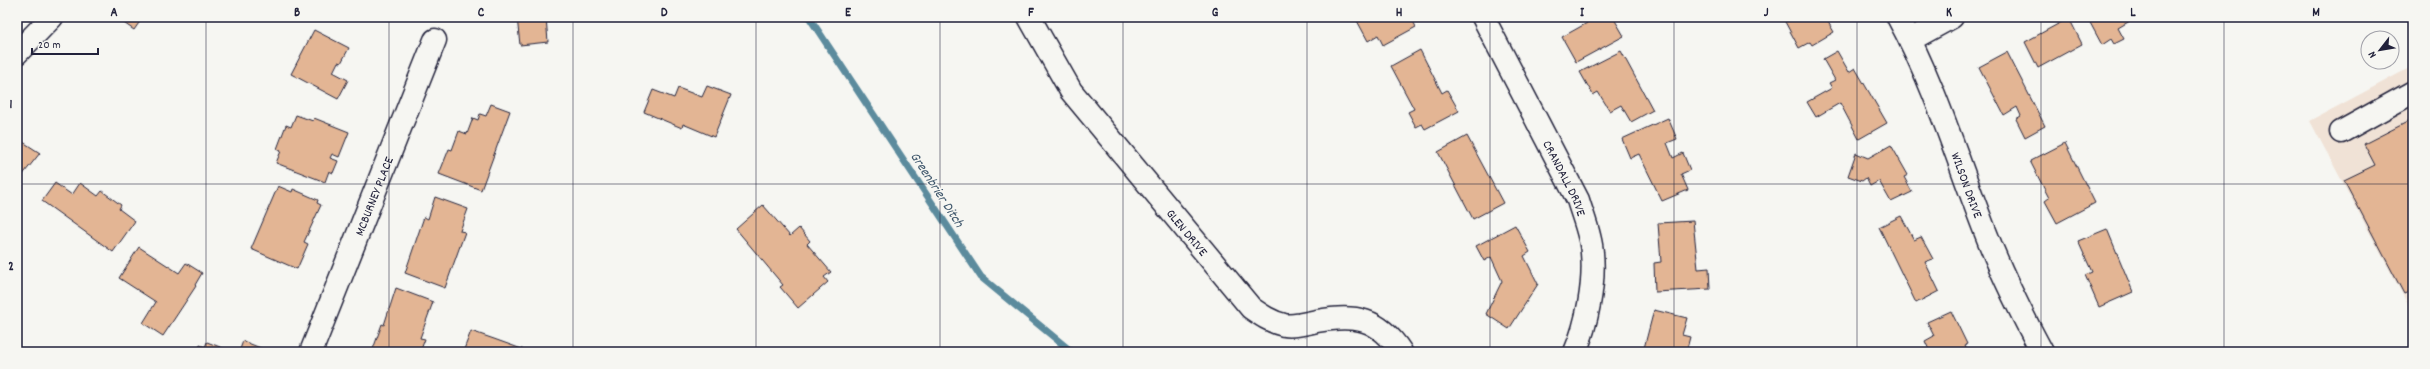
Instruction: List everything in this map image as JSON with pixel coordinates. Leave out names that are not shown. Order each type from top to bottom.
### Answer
[{"type":"street","points":[[17,53],[52,17]]},
{"type":"street","name":"GLEN DRIVE","points":[[1029,17],[1071,91],[1251,308],[1272,321],[1284,325],[1346,316],[1363,320],[1381,328],[1401,352]]},
{"type":"street","name":"CRANDALL DRIVE","points":[[1483,17],[1578,200],[1586,227],[1592,253],[1590,306],[1575,352]]},
{"type":"street","name":"WILSON DRIVE","points":[[1898,17],[1910,40],[1940,108],[1985,232],[2016,304],[2042,352]]},
{"type":"street","points":[[1910,40],[1952,17]]},
{"type":"street","name":"MCBURNEY PLACE","points":[[311,352],[435,40]]},
{"type":"street","points":[[2341,132],[2413,92]]},
{"type":"shaded area","points":[[2413,66],[2413,314],[2310,121]]},
{"type":"building","points":[[115,17],[143,17],[134,30]]},
{"type":"building","points":[[517,17],[546,17],[548,42],[520,45]]},
{"type":"building","points":[[1355,17],[1411,17],[1416,27],[1383,45],[1378,35],[1368,41]]},
{"type":"building","points":[[1584,17],[1613,17],[1624,36],[1576,62],[1562,37],[1587,23]]},
{"type":"building","points":[[1834,17],[1828,22],[1834,32],[1812,45],[1810,42],[1799,48],[1783,18]]},
{"type":"building","points":[[2087,17],[2135,18],[2118,28],[2124,39],[2114,44],[2111,39],[2102,45]]},
{"type":"building","points":[[2069,18],[2082,44],[2038,68],[2025,42]]},
{"type":"building","points":[[314,30],[349,48],[341,63],[338,62],[333,72],[348,80],[338,99],[291,74]]},
{"type":"building","points":[[1420,50],[1442,93],[1447,90],[1459,111],[1425,129],[1422,124],[1416,127],[1408,112],[1414,109],[1391,66]]},
{"type":"building","points":[[1621,51],[1653,110],[1631,122],[1621,105],[1610,111],[1598,92],[1593,95],[1580,72]]},
{"type":"building","points":[[1837,51],[1849,72],[1855,68],[1887,123],[1859,139],[1840,103],[1816,117],[1807,102],[1832,88],[1829,83],[1835,80],[1823,59]]},
{"type":"building","points":[[2007,52],[2045,126],[2025,137],[2016,119],[2021,116],[2017,107],[2004,115],[1979,67]]},
{"type":"building","points":[[707,86],[731,95],[714,137],[683,124],[682,128],[644,112],[653,90],[674,98],[678,88],[702,97]]},
{"type":"building","points":[[491,104],[510,111],[481,190],[439,174],[449,149],[452,150],[459,131],[467,134],[473,118],[478,120],[480,114],[486,116]]},
{"type":"building","points":[[296,115],[313,121],[314,118],[349,132],[339,157],[332,154],[330,158],[338,161],[333,173],[329,171],[325,182],[276,163],[281,151],[277,149],[286,125],[291,127]]},
{"type":"building","points":[[1668,118],[1677,139],[1667,143],[1673,158],[1683,153],[1690,170],[1681,174],[1688,190],[1662,201],[1639,154],[1630,158],[1622,139]]},
{"type":"building","points":[[2413,119],[2413,290],[2404,294],[2344,180],[2375,165],[2364,144]]},
{"type":"building","points":[[1467,136],[1503,203],[1473,219],[1438,152]]},
{"type":"building","points":[[23,142],[40,153],[17,182],[17,151]]},
{"type":"building","points":[[2065,143],[2095,203],[2057,223],[2045,201],[2049,198],[2030,161]]},
{"type":"building","points":[[1891,145],[1908,175],[1904,177],[1912,192],[1891,202],[1879,181],[1870,186],[1866,178],[1862,181],[1848,176],[1856,153],[1868,158]]},
{"type":"building","points":[[55,183],[72,195],[80,183],[98,196],[102,191],[121,205],[119,209],[135,221],[113,252],[42,201]]},
{"type":"building","points":[[278,186],[292,192],[293,189],[318,200],[317,203],[321,205],[304,242],[308,244],[297,269],[251,249]]},
{"type":"building","points":[[435,197],[468,209],[460,231],[465,232],[445,288],[405,273],[424,217],[428,219]]},
{"type":"building","points":[[763,205],[790,236],[799,228],[810,241],[807,244],[831,272],[824,277],[828,282],[798,308],[780,287],[783,285],[736,229]]},
{"type":"building","points":[[1901,216],[1914,240],[1921,237],[1933,259],[1925,262],[1939,291],[1916,303],[1879,227]]},
{"type":"building","points":[[1693,221],[1698,269],[1709,268],[1710,289],[1655,292],[1654,263],[1661,262],[1658,223]]},
{"type":"building","points":[[1515,225],[1530,252],[1524,256],[1538,284],[1509,329],[1486,314],[1502,281],[1491,257],[1484,261],[1476,246]]},
{"type":"building","points":[[2107,229],[2133,292],[2099,307],[2085,275],[2092,272],[2078,241]]},
{"type":"building","points":[[139,247],[179,273],[186,263],[202,273],[195,285],[196,286],[163,336],[143,323],[156,302],[119,278]]},
{"type":"building","points":[[396,288],[433,302],[420,338],[425,339],[420,352],[372,352],[382,324],[384,325]]},
{"type":"building","points":[[1654,310],[1687,318],[1682,335],[1690,337],[1686,352],[1643,352]]},
{"type":"building","points":[[1951,311],[1967,344],[1965,345],[1968,352],[1930,352],[1925,341],[1934,336],[1927,322]]},
{"type":"building","points":[[471,331],[494,339],[530,352],[463,352]]},
{"type":"building","points":[[243,341],[268,351],[239,352]]},
{"type":"building","points":[[207,342],[233,352],[197,352],[200,345],[205,347]]},
{"type":"waterway","name":"Greenbrier Ditch","points":[[809,17],[981,277],[1072,352]]}]
